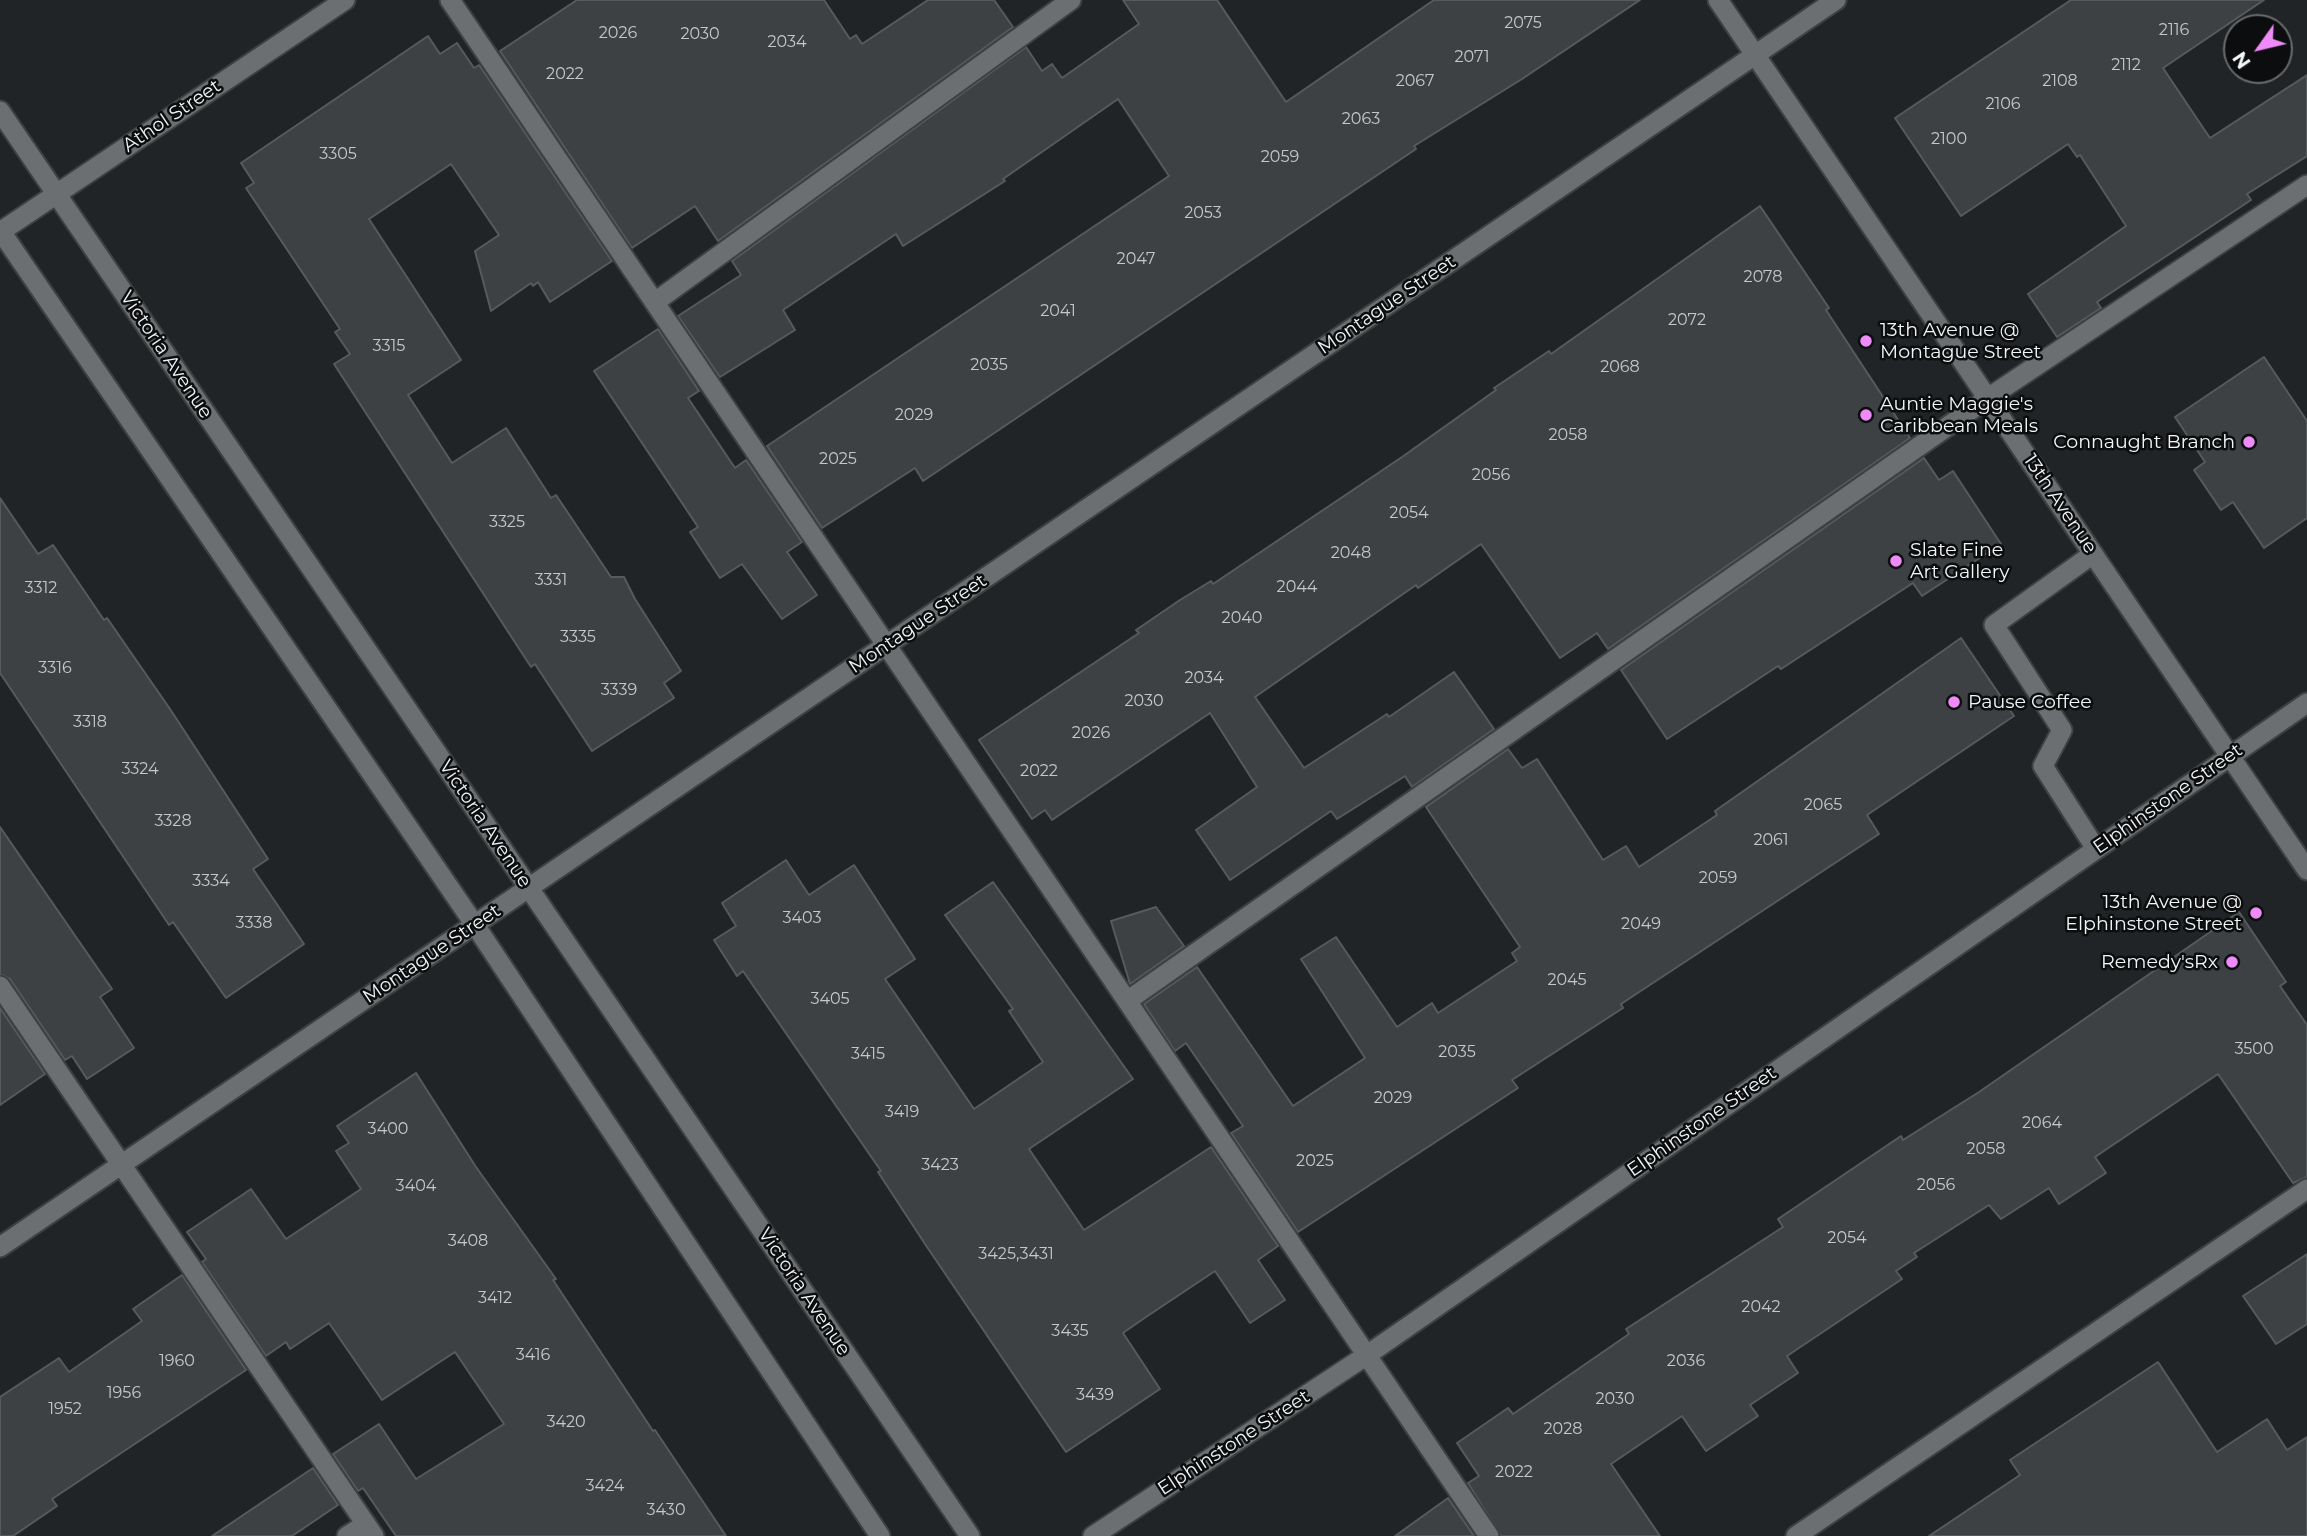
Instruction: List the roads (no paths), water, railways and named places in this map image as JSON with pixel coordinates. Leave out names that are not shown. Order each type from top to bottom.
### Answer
[{"type":"street","name":"Athol Street","points":[[0,231],[345,0]]},
{"type":"street","points":[[450,0],[1489,1536]]},
{"type":"street","points":[[655,302],[1071,0]]},
{"type":"street","name":"13th Avenue","points":[[1718,0],[2307,870]]},
{"type":"street","name":"Montague Street","points":[[0,1247],[1836,0]]},
{"type":"street","name":"Victoria Avenue","points":[[0,111],[970,1536]]},
{"type":"street","points":[[1128,1001],[1988,398],[2307,185]]},
{"type":"street","points":[[0,231],[475,925],[880,1536]]},
{"type":"street","points":[[2093,554],[1994,625],[2062,730],[2043,766],[2096,849]]},
{"type":"street","name":"Elphinstone Street","points":[[1093,1536],[1367,1355],[2307,703]]},
{"type":"street","points":[[0,986],[370,1530],[347,1536]]},
{"type":"street","points":[[1796,1536],[2307,1189]]},
{"type":"place","name":"13th Avenue @ Montague Street","points":[[1866,341]]},
{"type":"place","name":"Auntie Maggie's Caribbean Meals","points":[[1866,415]]},
{"type":"place","name":"Connaught Branch","points":[[2249,442]]},
{"type":"place","name":"Slate Fine Art Gallery","points":[[1896,561]]},
{"type":"place","name":"Pause Coffee","points":[[1954,702]]},
{"type":"place","name":"13th Avenue @ Elphinstone Street","points":[[2256,913]]},
{"type":"place","name":"Remedy'sRx","points":[[2232,962]]}]
